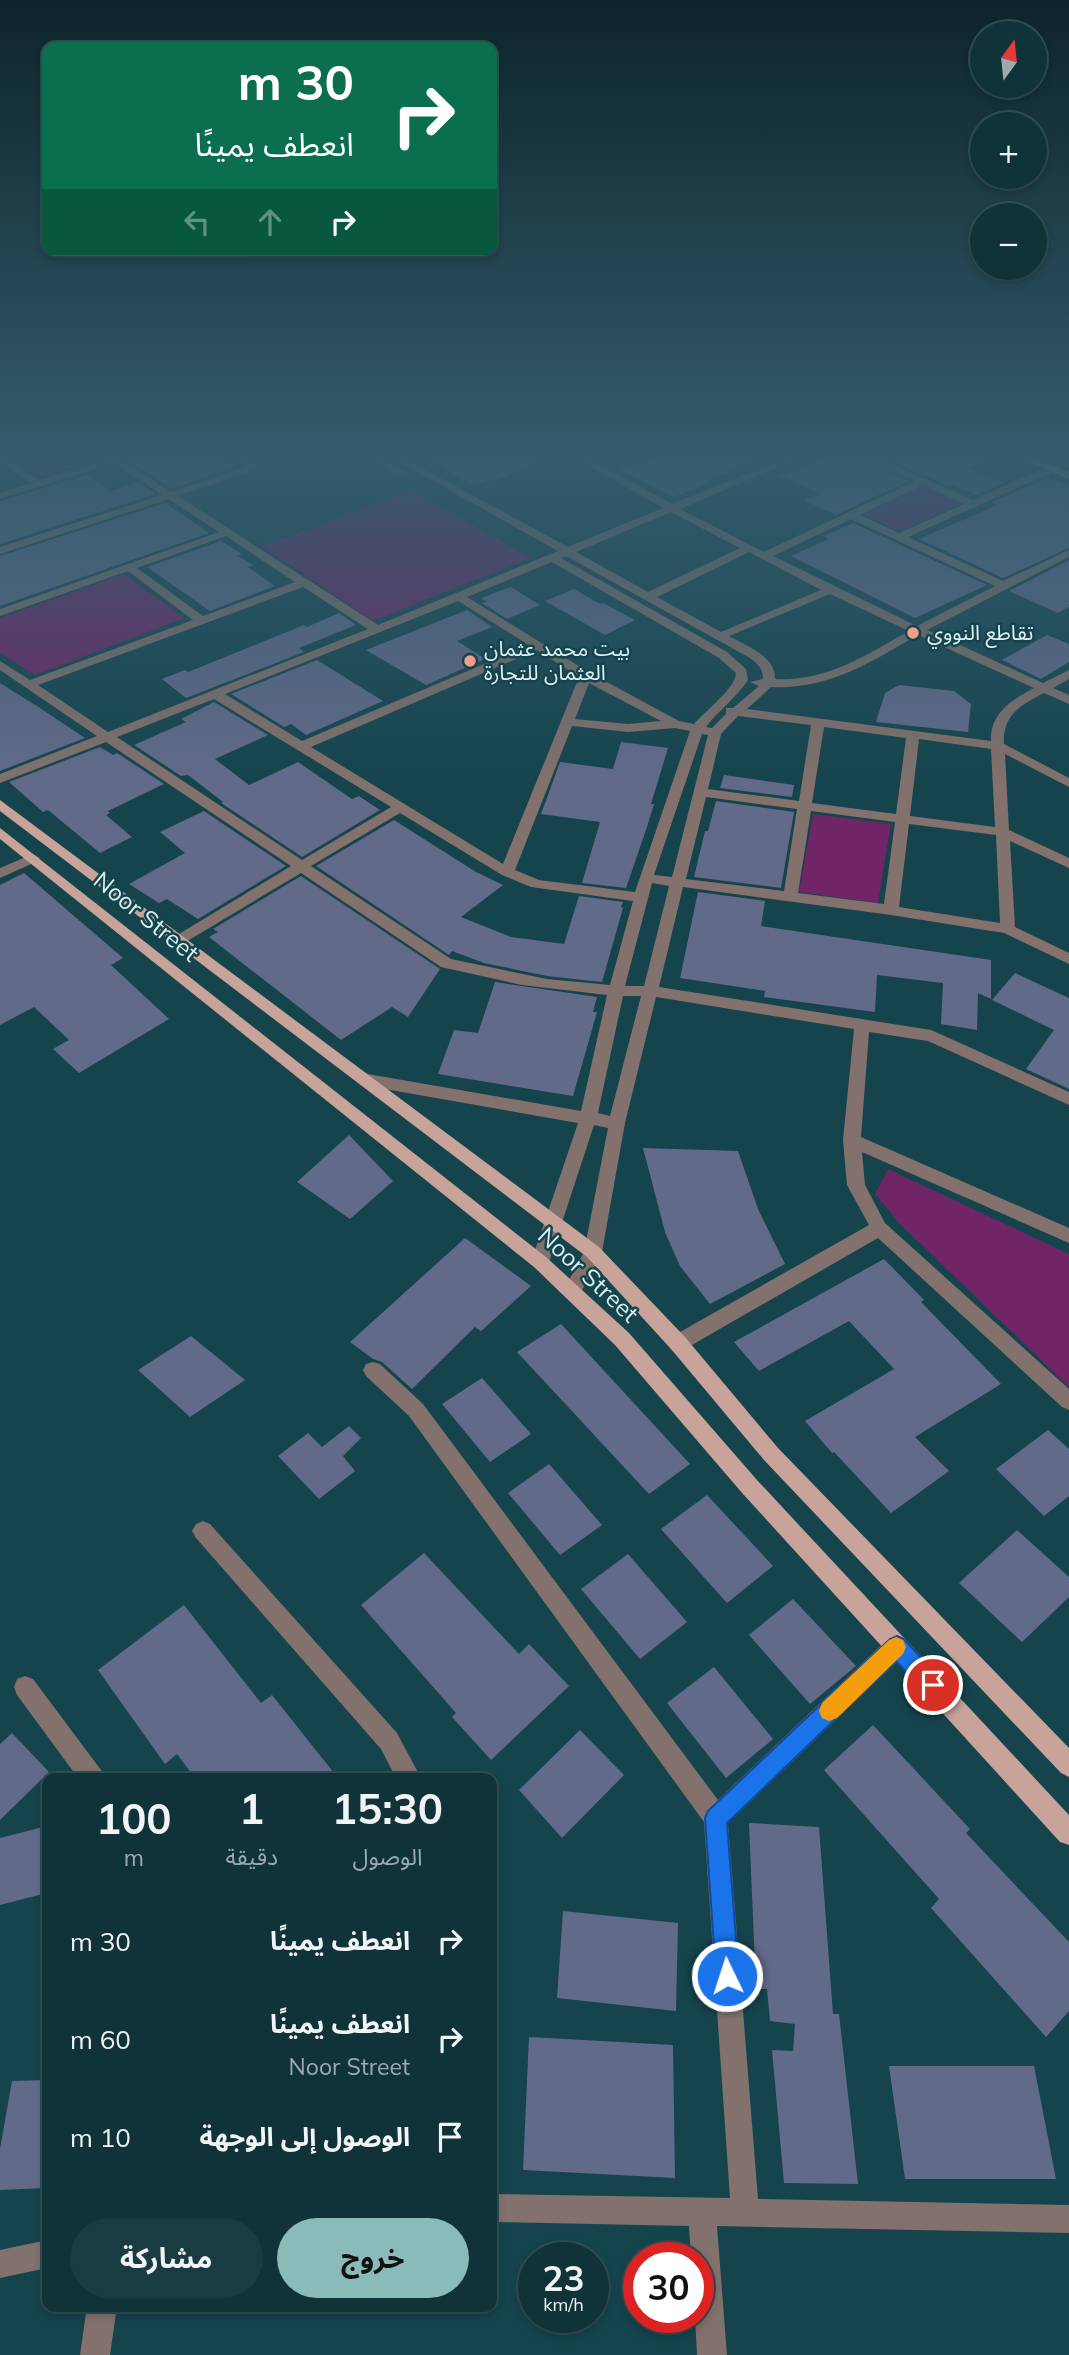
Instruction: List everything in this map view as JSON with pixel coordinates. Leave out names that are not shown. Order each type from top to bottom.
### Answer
[{"type":"main road","name":"Noor Street","points":[[0,804],[593,1252],[678,1343],[771,1454],[1069,1765]]},
{"type":"main road","name":"Noor Street","points":[[0,832],[540,1262],[572,1291],[622,1339],[750,1487],[1069,1833]]},
{"type":"street","points":[[0,613],[135,565]]},
{"type":"street","points":[[275,565],[377,630]]},
{"type":"street","points":[[0,779],[538,565]]},
{"type":"street","points":[[540,1262],[588,1119],[616,992],[646,878],[697,729],[714,708],[734,692],[742,680],[742,672],[723,655],[574,565]]},
{"type":"street","points":[[572,1291],[593,1252],[617,1123],[715,733],[735,712],[757,697],[768,683],[769,674],[761,660],[720,636],[649,596],[579,565]]},
{"type":"street","points":[[649,596],[714,565]]},
{"type":"street","points":[[781,565],[1069,700]]},
{"type":"street","points":[[961,565],[1004,586]]},
{"type":"street","points":[[742,680],[794,684],[846,672],[920,629],[1046,565]]},
{"type":"street","points":[[129,567],[202,621]]},
{"type":"street","points":[[32,683],[303,583]]},
{"type":"street","points":[[720,636],[830,590]]},
{"type":"street","points":[[460,597],[586,676],[675,724],[715,733]]},
{"type":"street","points":[[301,746],[537,646]]},
{"type":"street","points":[[0,665],[32,683],[446,963],[494,974],[616,992],[650,991],[931,1036],[1069,1099]]},
{"type":"street","points":[[1008,929],[997,731],[1009,707],[1069,674]]},
{"type":"street","points":[[507,872],[586,676]]},
{"type":"street","points":[[215,693],[507,872],[536,884],[642,897]]},
{"type":"street","points":[[714,708],[913,737],[999,746],[1069,783]]},
{"type":"street","points":[[566,722],[628,728],[675,724]]},
{"type":"street","points":[[790,897],[818,724]]},
{"type":"street","points":[[891,910],[913,737]]},
{"type":"street","points":[[701,793],[1003,832],[1069,864]]},
{"type":"street","points":[[179,940],[400,807]]},
{"type":"street","points":[[0,874],[33,858]]},
{"type":"street","points":[[646,878],[891,910],[1008,929],[1069,959]]},
{"type":"street","points":[[862,1023],[852,1140],[856,1185],[878,1228],[1069,1401]]},
{"type":"street","points":[[362,1079],[617,1123]]},
{"type":"street","points":[[852,1140],[1069,1236]]},
{"type":"street","points":[[678,1343],[878,1228]]},
{"type":"street","points":[[373,1370],[416,1410],[716,1818],[745,2213]]},
{"type":"street","points":[[203,1531],[389,1741],[406,1773]]},
{"type":"street","points":[[716,1818],[897,1646]]},
{"type":"street","points":[[25,1687],[89,1773]]},
{"type":"street","points":[[497,2208],[1069,2219]]},
{"type":"street","points":[[702,2212],[712,2355]]},
{"type":"street","points":[[0,2264],[42,2255]]},
{"type":"street","points":[[95,2355],[101,2312]]},
{"type":"shaded area","points":[[290,565],[514,565],[373,621]]},
{"type":"shaded area","points":[[124,574],[185,618],[35,675],[0,653],[0,618]]},
{"type":"shaded area","points":[[813,814],[891,824],[878,903],[799,892]]},
{"type":"shaded area","points":[[888,1169],[1069,1254],[1069,1387],[900,1224],[875,1194]]},
{"type":"building","points":[[0,565],[118,565],[0,606]]},
{"type":"building","points":[[253,565],[248,567],[275,586],[210,611],[147,567]]},
{"type":"building","points":[[809,565],[944,565],[987,585],[915,618]]},
{"type":"building","points":[[975,565],[1032,565],[1003,578]]},
{"type":"building","points":[[1060,565],[1069,565],[1069,607],[1058,613],[1009,591]]},
{"type":"building","points":[[511,587],[540,605],[507,619],[482,603],[487,602],[481,598]]},
{"type":"building","points":[[574,589],[635,620],[605,635],[545,601]]},
{"type":"building","points":[[467,610],[492,627],[457,641],[485,659],[426,685],[366,650]]},
{"type":"building","points":[[339,613],[356,625],[299,648],[304,652],[186,698],[162,679],[185,670],[188,672]]},
{"type":"building","points":[[1047,635],[1069,644],[1069,662],[1041,679],[1002,660]]},
{"type":"building","points":[[317,660],[383,701],[306,735],[291,724],[284,727],[231,694]]},
{"type":"building","points":[[0,683],[40,708],[85,738],[0,771]]},
{"type":"building","points":[[899,685],[954,691],[971,704],[968,732],[876,722],[885,693]]},
{"type":"building","points":[[214,702],[268,735],[215,759],[249,785],[298,762],[352,799],[359,796],[380,810],[302,857],[221,803],[223,802],[188,775],[181,776],[134,745],[186,722],[181,719]]},
{"type":"building","points":[[621,742],[668,748],[651,804],[654,804],[626,888],[582,883],[600,822],[541,814],[560,762],[613,769]]},
{"type":"building","points":[[100,747],[113,755],[117,753],[164,784],[108,811],[110,813],[106,815],[132,837],[100,853],[48,810],[43,812],[9,782]]},
{"type":"building","points":[[724,775],[794,785],[792,797],[720,788]]},
{"type":"building","points":[[716,801],[794,812],[781,888],[694,877],[705,831],[708,831]]},
{"type":"building","points":[[204,811],[286,866],[198,919],[167,899],[159,903],[129,884],[185,853],[160,832]]},
{"type":"building","points":[[394,820],[476,872],[503,885],[461,917],[511,937],[564,944],[579,896],[623,902],[602,982],[547,976],[484,963],[452,951],[449,955],[316,866]]},
{"type":"building","points":[[24,873],[123,958],[111,965],[169,1019],[79,1073],[53,1049],[69,1040],[34,1007],[0,1025],[0,885]]},
{"type":"building","points":[[301,876],[440,969],[408,1017],[392,1007],[341,1040],[209,937],[218,932],[213,929]]},
{"type":"building","points":[[698,892],[765,901],[761,926],[991,960],[991,999],[978,993],[977,1030],[941,1024],[943,983],[877,975],[875,1012],[764,997],[765,991],[680,978]]},
{"type":"building","points":[[1015,973],[1069,998],[1069,1089],[1026,1069],[1054,1030],[992,1000]]},
{"type":"building","points":[[495,982],[597,997],[593,1012],[597,1012],[573,1096],[438,1074],[454,1030],[478,1033]]},
{"type":"building","points":[[349,1135],[393,1181],[350,1219],[297,1182]]},
{"type":"building","points":[[643,1148],[738,1151],[758,1209],[785,1264],[710,1304],[680,1266],[665,1232]]},
{"type":"building","points":[[465,1238],[531,1286],[481,1331],[475,1327],[412,1389],[382,1362],[373,1359],[350,1342]]},
{"type":"building","points":[[884,1259],[924,1300],[921,1302],[1001,1384],[915,1437],[949,1471],[891,1513],[834,1452],[832,1453],[805,1421],[894,1369],[849,1321],[759,1371],[734,1342]]},
{"type":"building","points":[[561,1324],[690,1464],[649,1494],[517,1352]]},
{"type":"building","points":[[191,1336],[245,1380],[190,1417],[138,1370]]},
{"type":"building","points":[[482,1378],[531,1434],[490,1462],[442,1404]]},
{"type":"building","points":[[349,1426],[361,1438],[343,1456],[355,1471],[319,1499],[278,1456],[308,1433],[322,1447]]},
{"type":"building","points":[[1048,1430],[1069,1449],[1069,1496],[1044,1516],[996,1469]]},
{"type":"building","points":[[549,1464],[602,1525],[560,1555],[508,1493]]},
{"type":"building","points":[[707,1495],[773,1566],[727,1603],[661,1529]]},
{"type":"building","points":[[1017,1530],[1069,1577],[1069,1597],[1022,1642],[959,1583]]},
{"type":"building","points":[[424,1553],[519,1654],[529,1644],[569,1686],[491,1760],[452,1717],[456,1713],[361,1605]]},
{"type":"building","points":[[628,1554],[687,1622],[640,1659],[581,1589]]},
{"type":"building","points":[[793,1599],[856,1666],[810,1704],[749,1635]]},
{"type":"building","points":[[184,1605],[261,1703],[272,1695],[334,1773],[191,1773],[177,1754],[165,1764],[98,1670]]},
{"type":"building","points":[[714,1667],[773,1739],[726,1778],[667,1703]]},
{"type":"building","points":[[873,1725],[970,1829],[966,1833],[1069,1942],[1069,2011],[1046,2037],[931,1908],[939,1899],[824,1770]]},
{"type":"building","points":[[580,1730],[624,1775],[562,1838],[519,1790]]},
{"type":"building","points":[[12,1733],[49,1772],[42,1773],[42,1779],[0,1820],[0,1744]]},
{"type":"building","points":[[749,1823],[819,1827],[833,2014],[839,2014],[858,2184],[784,2183],[772,2050],[793,2051],[795,2024],[770,2021],[767,1989],[756,1989]]},
{"type":"building","points":[[42,1827],[42,1894],[0,1905],[0,1838]]},
{"type":"building","points":[[563,1911],[678,1923],[676,2011],[557,1998]]},
{"type":"building","points":[[529,2037],[673,2045],[675,2178],[523,2170]]},
{"type":"building","points":[[889,2066],[1034,2066],[1056,2179],[905,2179]]},
{"type":"building","points":[[42,2080],[42,2188],[0,2190],[0,2149],[12,2081]]},
{"type":"slow traffic","points":[[829,1711],[896,1647]]},
{"type":"place","name":"تقاطع النووي","points":[[913,633]]},
{"type":"place","name":"بيت محمد عثمان العثمان للتجارة","points":[[470,661]]},
{"type":"route","points":[[727,1976],[716,1818],[897,1646],[933,1685]]}]
